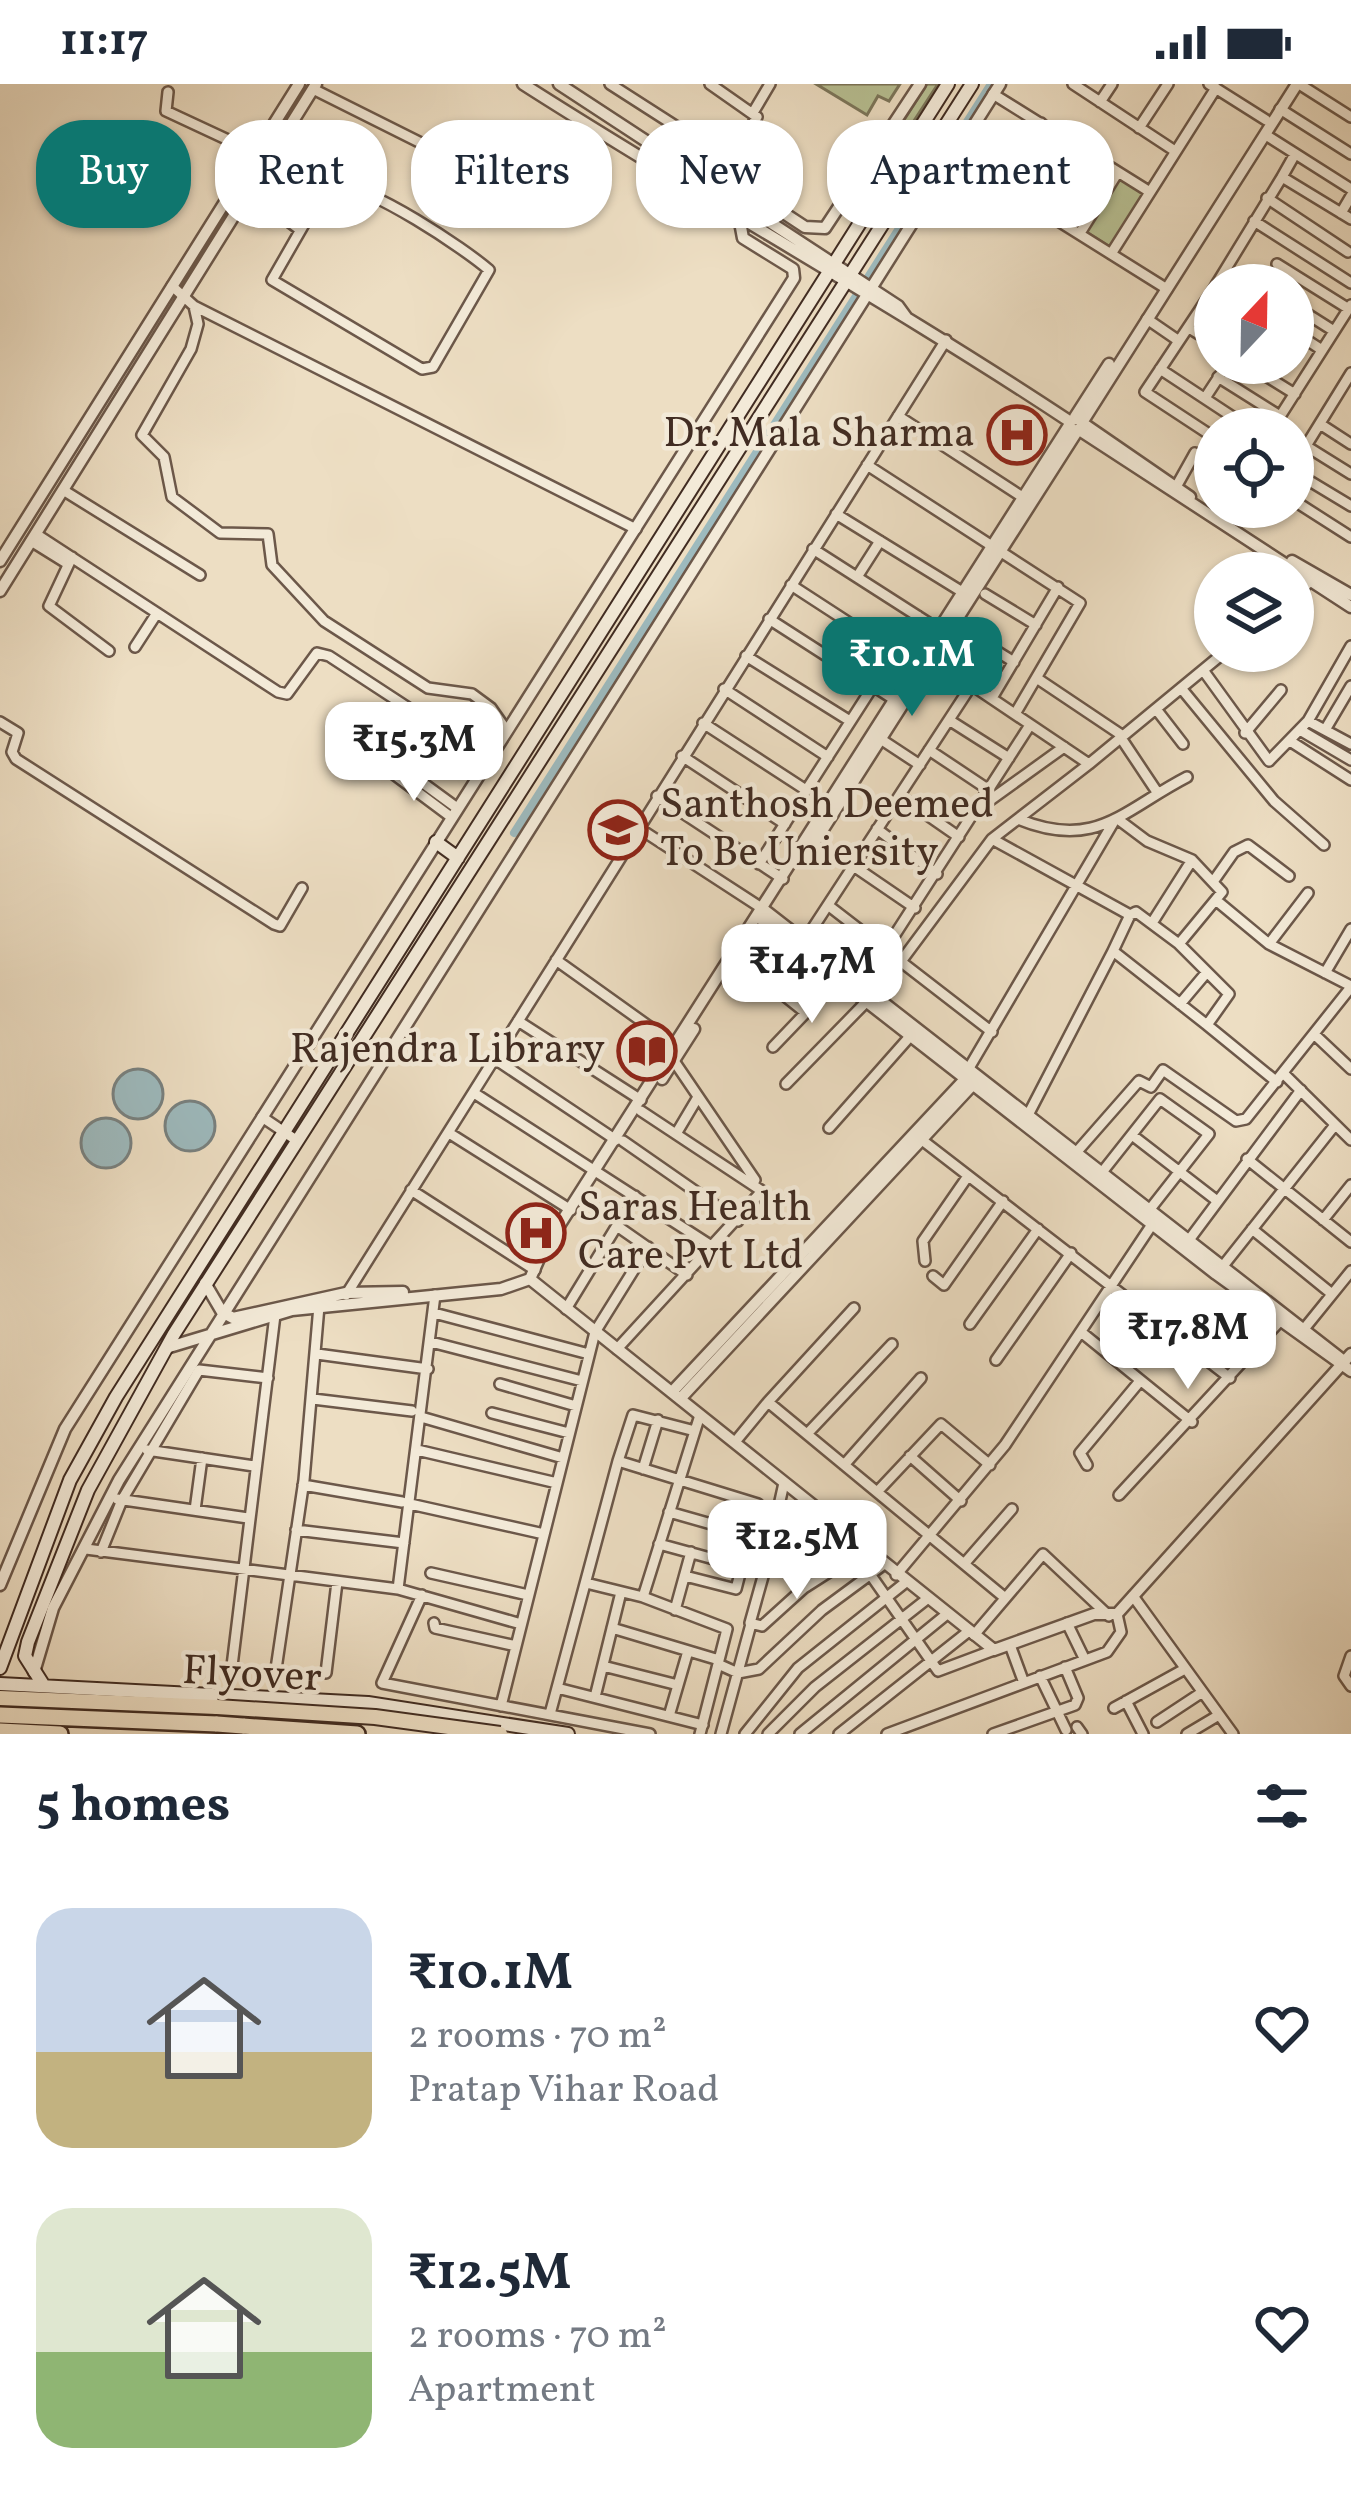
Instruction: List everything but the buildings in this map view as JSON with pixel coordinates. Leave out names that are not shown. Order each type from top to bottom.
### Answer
[{"type":"highway","name":"Flyover","points":[[0,1698],[332,1713],[500,1734]]},
{"type":"highway","points":[[0,1715],[357,1734]]},
{"type":"highway","points":[[0,1730],[60,1734]]},
{"type":"main road","points":[[44,1686],[25,1656],[28,1642],[92,1481],[166,1348],[458,858],[948,85]]},
{"type":"main road","points":[[0,1668],[74,1473],[290,1136],[858,286],[968,90]]},
{"type":"main road","points":[[436,842],[458,858]]},
{"type":"main road","points":[[74,1473],[92,1481]]},
{"type":"main road","points":[[0,1684],[368,1702],[568,1734]]},
{"type":"main road","points":[[219,1729],[222,1693]]},
{"type":"main road","points":[[238,1694],[240,1730]]},
{"type":"street","points":[[277,120],[299,84]]},
{"type":"street","points":[[523,84],[636,156]]},
{"type":"street","points":[[559,84],[636,136]]},
{"type":"street","points":[[610,84],[728,161],[756,123],[754,111],[770,84]]},
{"type":"street","points":[[710,84],[754,111]]},
{"type":"street","points":[[803,226],[825,228],[920,84]]},
{"type":"street","points":[[1073,84],[1174,151]]},
{"type":"street","points":[[1100,102],[1112,84]]},
{"type":"street","points":[[1139,128],[1168,84]]},
{"type":"street","points":[[166,1348],[346,1298],[435,1295],[514,1285],[535,1270],[675,1045],[882,740],[929,657],[1295,84]]},
{"type":"street","points":[[1295,84],[1351,117]]},
{"type":"street","points":[[764,915],[896,701],[929,657],[964,593],[998,548],[1024,498],[1147,320],[1266,120],[1295,84]]},
{"type":"street","points":[[294,120],[315,86],[411,138]]},
{"type":"street","points":[[1111,254],[1213,86],[1266,120]]},
{"type":"street","points":[[34,1673],[53,1608],[222,1312],[858,286],[997,89],[1037,120]]},
{"type":"street","points":[[168,92],[162,106],[166,111],[215,134]]},
{"type":"street","points":[[1280,109],[1351,154]]},
{"type":"street","points":[[1269,137],[1351,192],[1346,216],[1282,177]]},
{"type":"street","points":[[1230,264],[1295,154]]},
{"type":"street","points":[[1114,169],[1150,192]]},
{"type":"street","points":[[1080,233],[1118,172]]},
{"type":"street","points":[[1267,198],[1349,250],[1335,273]]},
{"type":"street","points":[[299,229],[272,280],[422,369],[433,367],[489,270],[387,209]]},
{"type":"street","points":[[0,561],[215,218]]},
{"type":"street","points":[[1254,221],[1351,283]]},
{"type":"street","points":[[0,591],[226,228]]},
{"type":"street","points":[[0,1585],[64,1429],[794,278],[794,270],[743,238],[741,228]]},
{"type":"street","points":[[751,228],[830,269],[946,340],[1274,552]]},
{"type":"street","points":[[775,228],[830,269]]},
{"type":"street","points":[[1072,228],[1164,288]]},
{"type":"street","points":[[172,286],[194,306],[198,324],[191,349],[142,432],[164,457],[172,497],[220,533],[268,534],[272,565],[324,621],[428,688],[472,694],[507,730]]},
{"type":"street","points":[[1285,408],[1350,307],[1314,286]]},
{"type":"street","points":[[194,306],[636,529]]},
{"type":"street","points":[[1314,318],[1334,331]]},
{"type":"street","points":[[1147,320],[1179,340]]},
{"type":"street","points":[[1194,320],[1146,395],[1194,425]]},
{"type":"street","points":[[1189,328],[1194,331]]},
{"type":"street","points":[[346,1298],[946,340]]},
{"type":"street","points":[[1314,345],[1322,350]]},
{"type":"street","points":[[1160,368],[1219,408]]},
{"type":"street","points":[[1314,433],[1351,373]]},
{"type":"street","points":[[1204,398],[1213,384]]},
{"type":"street","points":[[1229,384],[1267,408]]},
{"type":"street","points":[[1279,384],[1294,394]]},
{"type":"street","points":[[898,416],[1024,498]]},
{"type":"street","points":[[1320,424],[1347,441],[1351,422]]},
{"type":"street","points":[[1077,425],[1194,497]]},
{"type":"street","points":[[1314,451],[1351,473]]},
{"type":"street","points":[[1176,487],[1194,456]]},
{"type":"street","points":[[867,465],[1058,587],[1081,608],[1015,714]]},
{"type":"street","points":[[1314,482],[1351,506]]},
{"type":"street","points":[[64,490],[200,575]]},
{"type":"street","points":[[1314,513],[1351,537]]},
{"type":"street","points":[[836,514],[964,593]]},
{"type":"street","points":[[1244,528],[1278,552]]},
{"type":"street","points":[[34,538],[278,692],[287,694],[316,653],[329,656],[410,709],[411,718],[392,765],[454,813]]},
{"type":"street","points":[[856,577],[880,541]]},
{"type":"street","points":[[813,549],[941,631]]},
{"type":"street","points":[[70,560],[49,606],[109,651]]},
{"type":"street","points":[[1314,578],[1348,597]]},
{"type":"street","points":[[790,585],[894,652]]},
{"type":"street","points":[[992,698],[1058,587]]},
{"type":"street","points":[[985,594],[1036,625]]},
{"type":"street","points":[[135,647],[157,613]]},
{"type":"street","points":[[759,864],[918,616]]},
{"type":"street","points":[[769,619],[896,701]]},
{"type":"street","points":[[961,629],[1014,662]]},
{"type":"street","points":[[1253,776],[1304,725],[1351,646]]},
{"type":"street","points":[[746,656],[850,721]]},
{"type":"street","points":[[929,657],[1089,764]]},
{"type":"street","points":[[902,960],[992,839],[1201,672]]},
{"type":"street","points":[[1205,672],[1228,700],[1232,716],[1269,761]]},
{"type":"street","points":[[1038,679],[1122,737],[1157,792]]},
{"type":"street","points":[[805,940],[970,686]]},
{"type":"street","points":[[1325,730],[1351,686]]},
{"type":"street","points":[[1181,688],[1253,776],[1324,845]]},
{"type":"street","points":[[724,689],[828,757]]},
{"type":"street","points":[[1246,733],[1281,691]]},
{"type":"street","points":[[1156,709],[1183,744]]},
{"type":"street","points":[[1214,730],[1232,716]]},
{"type":"street","points":[[949,720],[1009,758]]},
{"type":"street","points":[[0,722],[18,734],[12,752],[16,759],[274,924],[280,926],[302,888]]},
{"type":"street","points":[[703,723],[806,790]]},
{"type":"street","points":[[887,946],[1030,725]]},
{"type":"street","points":[[1304,725],[1351,744]]},
{"type":"street","points":[[1304,725],[1351,760]]},
{"type":"street","points":[[882,740],[920,765]]},
{"type":"street","points":[[1290,741],[1351,780]]},
{"type":"street","points":[[978,808],[1064,748]]},
{"type":"street","points":[[929,750],[989,790]]},
{"type":"street","points":[[682,755],[785,824]]},
{"type":"street","points":[[1018,819],[1070,831],[1116,821],[1187,777]]},
{"type":"street","points":[[657,796],[783,880]]},
{"type":"street","points":[[900,796],[959,837]]},
{"type":"street","points":[[1116,821],[1148,842],[1192,860],[1215,879],[1222,892],[1178,944]]},
{"type":"street","points":[[861,1198],[922,1140],[972,1075],[1023,968],[1078,888],[1116,821]]},
{"type":"street","points":[[637,827],[764,915],[972,1075]]},
{"type":"street","points":[[877,830],[937,874]]},
{"type":"street","points":[[992,839],[1078,888],[1153,923],[1178,944],[1229,994],[1207,1025]]},
{"type":"street","points":[[1215,879],[1234,852],[1249,845],[1288,876]]},
{"type":"street","points":[[1153,923],[1192,860]]},
{"type":"street","points":[[855,867],[915,908]]},
{"type":"street","points":[[1268,944],[1308,893]]},
{"type":"street","points":[[1074,1155],[1139,1081],[1151,1087],[1163,1070],[1242,1121],[1351,986],[1268,944],[1217,901]]},
{"type":"street","points":[[830,906],[992,1032]]},
{"type":"street","points":[[1026,1119],[1130,914]]},
{"type":"street","points":[[764,915],[805,940],[1280,1321],[1347,1365]]},
{"type":"street","points":[[1325,973],[1351,928]]},
{"type":"street","points":[[1113,951],[1207,1025],[1301,1090],[1351,1140]]},
{"type":"street","points":[[556,960],[675,1045]]},
{"type":"street","points":[[1180,1004],[1207,972]]},
{"type":"street","points":[[773,1047],[842,976]]},
{"type":"street","points":[[766,981],[806,1013]]},
{"type":"street","points":[[641,1106],[674,1061],[714,991]]},
{"type":"street","points":[[786,1084],[869,999]]},
{"type":"street","points":[[518,1021],[760,1188]]},
{"type":"street","points":[[829,1128],[913,1033]]},
{"type":"street","points":[[1314,1034],[1350,1068]]},
{"type":"street","points":[[495,1059],[737,1221]]},
{"type":"street","points":[[674,1061],[760,1188]]},
{"type":"street","points":[[676,1396],[972,1075]]},
{"type":"street","points":[[1187,1243],[1301,1090]]},
{"type":"street","points":[[474,1093],[713,1247]]},
{"type":"street","points":[[676,1134],[698,1097]]},
{"type":"street","points":[[745,1734],[798,1668],[887,1595],[990,1465],[1114,1285],[1149,1215],[1209,1134],[1171,1102],[1155,1103],[1103,1171]]},
{"type":"street","points":[[262,1118],[290,1136]]},
{"type":"street","points":[[1220,1269],[1335,1125]]},
{"type":"street","points":[[449,1133],[572,1210]]},
{"type":"street","points":[[1132,1135],[1216,1200]]},
{"type":"street","points":[[922,1140],[1230,1378]]},
{"type":"street","points":[[1074,1155],[1103,1171],[1149,1215]]},
{"type":"street","points":[[1247,1160],[1351,1242]]},
{"type":"street","points":[[535,1270],[599,1173]]},
{"type":"street","points":[[925,1261],[923,1241],[968,1176]]},
{"type":"street","points":[[1323,1220],[1351,1185]]},
{"type":"street","points":[[617,1349],[737,1221],[760,1188]]},
{"type":"street","points":[[411,1190],[535,1270],[566,1309],[994,1650]]},
{"type":"street","points":[[566,1309],[634,1196]]},
{"type":"street","points":[[933,1276],[944,1285],[1003,1201]]},
{"type":"street","points":[[617,1226],[687,1275]]},
{"type":"street","points":[[970,1324],[1038,1229]]},
{"type":"street","points":[[1252,1229],[1333,1294]]},
{"type":"street","points":[[501,1706],[595,1332],[648,1247]]},
{"type":"street","points":[[997,1360],[1071,1253]]},
{"type":"street","points":[[1220,1269],[1347,1365]]},
{"type":"street","points":[[1304,1329],[1351,1271]]},
{"type":"street","points":[[205,1283],[222,1312],[236,1318],[346,1298],[514,1285]]},
{"type":"street","points":[[398,1589],[406,1503],[417,1450],[416,1414],[428,1370],[435,1295]]},
{"type":"street","points":[[277,1669],[313,1399],[319,1306]]},
{"type":"street","points":[[735,1442],[854,1308]]},
{"type":"street","points":[[434,1313],[589,1354]]},
{"type":"street","points":[[232,1666],[275,1315]]},
{"type":"street","points":[[1119,1495],[1192,1422],[1280,1321]]},
{"type":"street","points":[[1081,1332],[1192,1422]]},
{"type":"street","points":[[431,1342],[582,1381]]},
{"type":"street","points":[[807,1434],[892,1344]]},
{"type":"street","points":[[316,1354],[428,1370]]},
{"type":"street","points":[[870,1574],[941,1672],[1067,1623],[1113,1615],[1347,1365]]},
{"type":"street","points":[[144,1450],[199,1370],[268,1378]]},
{"type":"street","points":[[844,1465],[921,1378]]},
{"type":"street","points":[[1087,1466],[1080,1453],[1140,1381]]},
{"type":"street","points":[[500,1384],[576,1406]]},
{"type":"street","points":[[313,1399],[416,1414],[563,1458]]},
{"type":"street","points":[[768,1402],[1004,1598]]},
{"type":"street","points":[[492,1413],[569,1433]]},
{"type":"street","points":[[550,1714],[633,1415],[694,1431]]},
{"type":"street","points":[[643,1597],[700,1415]]},
{"type":"street","points":[[644,1469],[658,1420]]},
{"type":"street","points":[[877,1492],[941,1424],[990,1465]]},
{"type":"street","points":[[144,1450],[254,1466]]},
{"type":"street","points":[[417,1450],[556,1483]]},
{"type":"street","points":[[910,1456],[961,1501]]},
{"type":"street","points":[[195,1510],[202,1458]]},
{"type":"street","points":[[618,1462],[757,1503],[736,1589],[685,1576]]},
{"type":"street","points":[[721,1734],[784,1483]]},
{"type":"street","points":[[303,1485],[544,1534]]},
{"type":"street","points":[[116,1499],[248,1518]]},
{"type":"street","points":[[101,1552],[116,1499]]},
{"type":"street","points":[[964,1564],[1012,1509]]},
{"type":"street","points":[[669,1512],[750,1535]]},
{"type":"street","points":[[767,1559],[823,1516]]},
{"type":"street","points":[[296,1530],[404,1543]]},
{"type":"street","points":[[659,1544],[743,1567]]},
{"type":"street","points":[[751,1624],[762,1626],[804,1588],[865,1549]]},
{"type":"street","points":[[86,1550],[398,1589],[521,1624]]},
{"type":"street","points":[[675,1610],[691,1552]]},
{"type":"street","points":[[839,1734],[971,1633],[1043,1553],[1113,1615],[1121,1632],[1117,1642],[1085,1660],[886,1734]]},
{"type":"street","points":[[612,1628],[688,1651],[738,1673],[764,1665],[883,1565]]},
{"type":"street","points":[[431,1573],[528,1595]]},
{"type":"street","points":[[326,1673],[337,1582]]},
{"type":"street","points":[[557,1688],[669,1716],[701,1729],[726,1628],[643,1597],[586,1583]]},
{"type":"street","points":[[595,1697],[621,1592]]},
{"type":"street","points":[[422,1595],[382,1683],[650,1734]]},
{"type":"street","points":[[1133,1596],[1233,1734]]},
{"type":"street","points":[[768,1734],[801,1699],[927,1598]]},
{"type":"street","points":[[800,1734],[947,1614]]},
{"type":"street","points":[[434,1623],[459,1634],[516,1646]]},
{"type":"street","points":[[1067,1623],[1085,1660]]},
{"type":"street","points":[[1010,1645],[1024,1683]]},
{"type":"street","points":[[669,1716],[688,1651]]},
{"type":"street","points":[[1351,1656],[1344,1676],[1351,1686]]},
{"type":"street","points":[[603,1666],[678,1685]]},
{"type":"street","points":[[993,1734],[1078,1702],[1064,1667]]},
{"type":"street","points":[[1114,1708],[1183,1670]]},
{"type":"street","points":[[1040,1676],[1056,1712],[1075,1730]]},
{"type":"street","points":[[1157,1722],[1201,1694]]},
{"type":"street","points":[[1126,1702],[1143,1734]]},
{"type":"street","points":[[1187,1734],[1219,1715]]},
{"type":"street","points":[[924,1718],[931,1734]]},
{"type":"green space","points":[[816,84],[900,84],[889,101],[878,96],[867,115]]},
{"type":"green space","points":[[927,84],[938,84],[915,120],[904,120]]},
{"type":"green space","points":[[1119,178],[1144,194],[1110,247],[1085,231],[1114,228],[1114,186]]},
{"type":"water","points":[[138,1069],[156,1076],[163,1094],[156,1112],[138,1119],[120,1112],[113,1094],[120,1076]]},
{"type":"water","points":[[190,1101],[208,1108],[215,1126],[208,1144],[190,1151],[172,1144],[165,1126],[172,1108]]},
{"type":"water","points":[[106,1118],[124,1125],[131,1143],[124,1161],[106,1168],[88,1161],[81,1143],[88,1125]]},
{"type":"waterway","points":[[514,833],[991,84]]},
{"type":"place","name":"Dr. Mala Sharma","points":[[1017,435]]},
{"type":"place","name":"Santhosh Deemed To Be Uniersity","points":[[618,830]]},
{"type":"place","name":"Rajendra Library","points":[[647,1051]]},
{"type":"place","name":"Saras Health Care Pvt Ltd","points":[[536,1233]]}]
